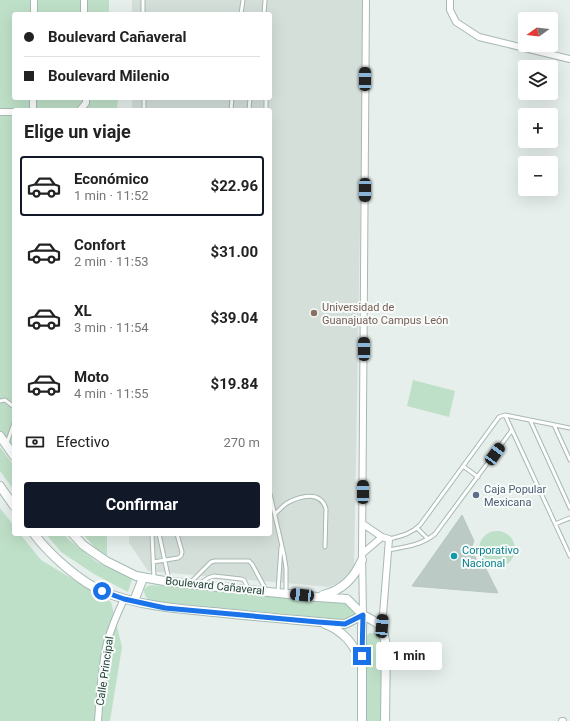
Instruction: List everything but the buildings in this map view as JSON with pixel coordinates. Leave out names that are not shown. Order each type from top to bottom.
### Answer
[{"type":"street","points":[[34,0],[34,12]]},
{"type":"street","points":[[84,0],[84,12]]},
{"type":"street","points":[[362,721],[366,0]]},
{"type":"street","points":[[450,0],[450,10],[456,22],[479,37],[570,59]]},
{"type":"street","points":[[0,112],[12,112]]},
{"type":"street","points":[[0,436],[12,453]]},
{"type":"street","points":[[0,486],[12,503]]},
{"type":"street","points":[[363,524],[385,538],[388,550],[382,626],[386,645],[385,721]]},
{"type":"street","points":[[36,536],[51,554],[68,569],[102,591],[124,599],[165,608],[345,624],[363,615]]},
{"type":"street","name":"Boulevard Cañaveral","points":[[75,536],[83,545],[106,562],[136,576],[154,580],[198,585],[317,597],[347,598],[363,615],[382,626]]},
{"type":"street","points":[[317,597],[329,594],[350,581],[357,571],[362,557],[385,538]]},
{"type":"street","points":[[134,601],[143,578]]},
{"type":"street","name":"Calle Principal","points":[[98,721],[104,657],[114,619],[124,599]]},
{"type":"street","points":[[318,622],[329,626],[348,639],[359,659],[362,670]]},
{"type":"lane","points":[[142,0],[143,12]]},
{"type":"lane","points":[[241,12],[243,0]]},
{"type":"lane","points":[[264,12],[265,0]]},
{"type":"lane","points":[[0,401],[5,400],[12,405]]},
{"type":"lane","points":[[505,415],[570,556]]},
{"type":"lane","points":[[385,538],[407,534],[420,525],[498,418],[501,416],[505,415],[570,428]]},
{"type":"lane","points":[[530,420],[570,508]]},
{"type":"lane","points":[[554,425],[570,460]]},
{"type":"lane","points":[[6,445],[12,428]]},
{"type":"lane","points":[[388,550],[416,544],[435,534],[512,430]]},
{"type":"lane","points":[[463,466],[478,477]]},
{"type":"lane","points":[[275,514],[293,500],[310,496],[319,498],[322,500],[326,509],[325,547]]},
{"type":"lane","points":[[272,502],[285,561],[282,593]]},
{"type":"lane","points":[[555,524],[570,518]]},
{"type":"lane","points":[[417,528],[428,539]]},
{"type":"lane","points":[[152,536],[154,580]]},
{"type":"lane","points":[[158,536],[170,582]]},
{"type":"lane","points":[[153,562],[178,558],[181,554],[177,536]]},
{"type":"lane","points":[[282,545],[282,593]]},
{"type":"lane","points":[[189,584],[206,565],[211,562],[249,561],[267,592]]},
{"type":"shaded area","name":"Universidad de Guanajuato Campus León","points":[[132,0],[364,0],[354,569],[341,582],[329,587],[148,571],[129,543],[129,536],[272,536],[272,108],[132,108],[132,100],[272,100],[272,12],[132,12]]},
{"type":"green space","points":[[0,0],[109,0],[109,12],[12,12],[12,100],[118,100],[117,108],[12,108],[12,454],[0,440]]},
{"type":"green space","points":[[413,380],[455,391],[449,417],[407,406]]},
{"type":"green space","points":[[0,447],[12,463],[12,487],[0,471]]},
{"type":"green space","points":[[0,508],[12,523],[12,536],[22,536],[41,560],[111,602],[122,647],[110,721],[0,721]]},
{"type":"green space","points":[[501,531],[510,536],[514,542],[514,556],[510,562],[501,567],[493,567],[484,562],[480,556],[479,545],[484,536],[490,532]]},
{"type":"green space","points":[[48,536],[66,536],[97,562],[132,579],[128,592],[94,574],[61,552]]},
{"type":"green space","points":[[85,536],[107,536],[107,561]]},
{"type":"green space","points":[[152,585],[349,604],[355,608],[355,615],[348,620],[151,601],[144,593],[144,589]]},
{"type":"green space","points":[[370,633],[377,633],[381,637],[381,721],[365,721],[365,641],[367,635]]},
{"type":"place","name":"Universidad de Guanajuato Campus León","points":[[314,313]]},
{"type":"place","name":"Caja Popular Mexicana","points":[[476,495]]},
{"type":"place","name":"Corporativo Nacional","points":[[454,556]]},
{"type":"route","points":[[102,591],[124,599],[165,608],[345,624],[363,615],[362,656]]}]
